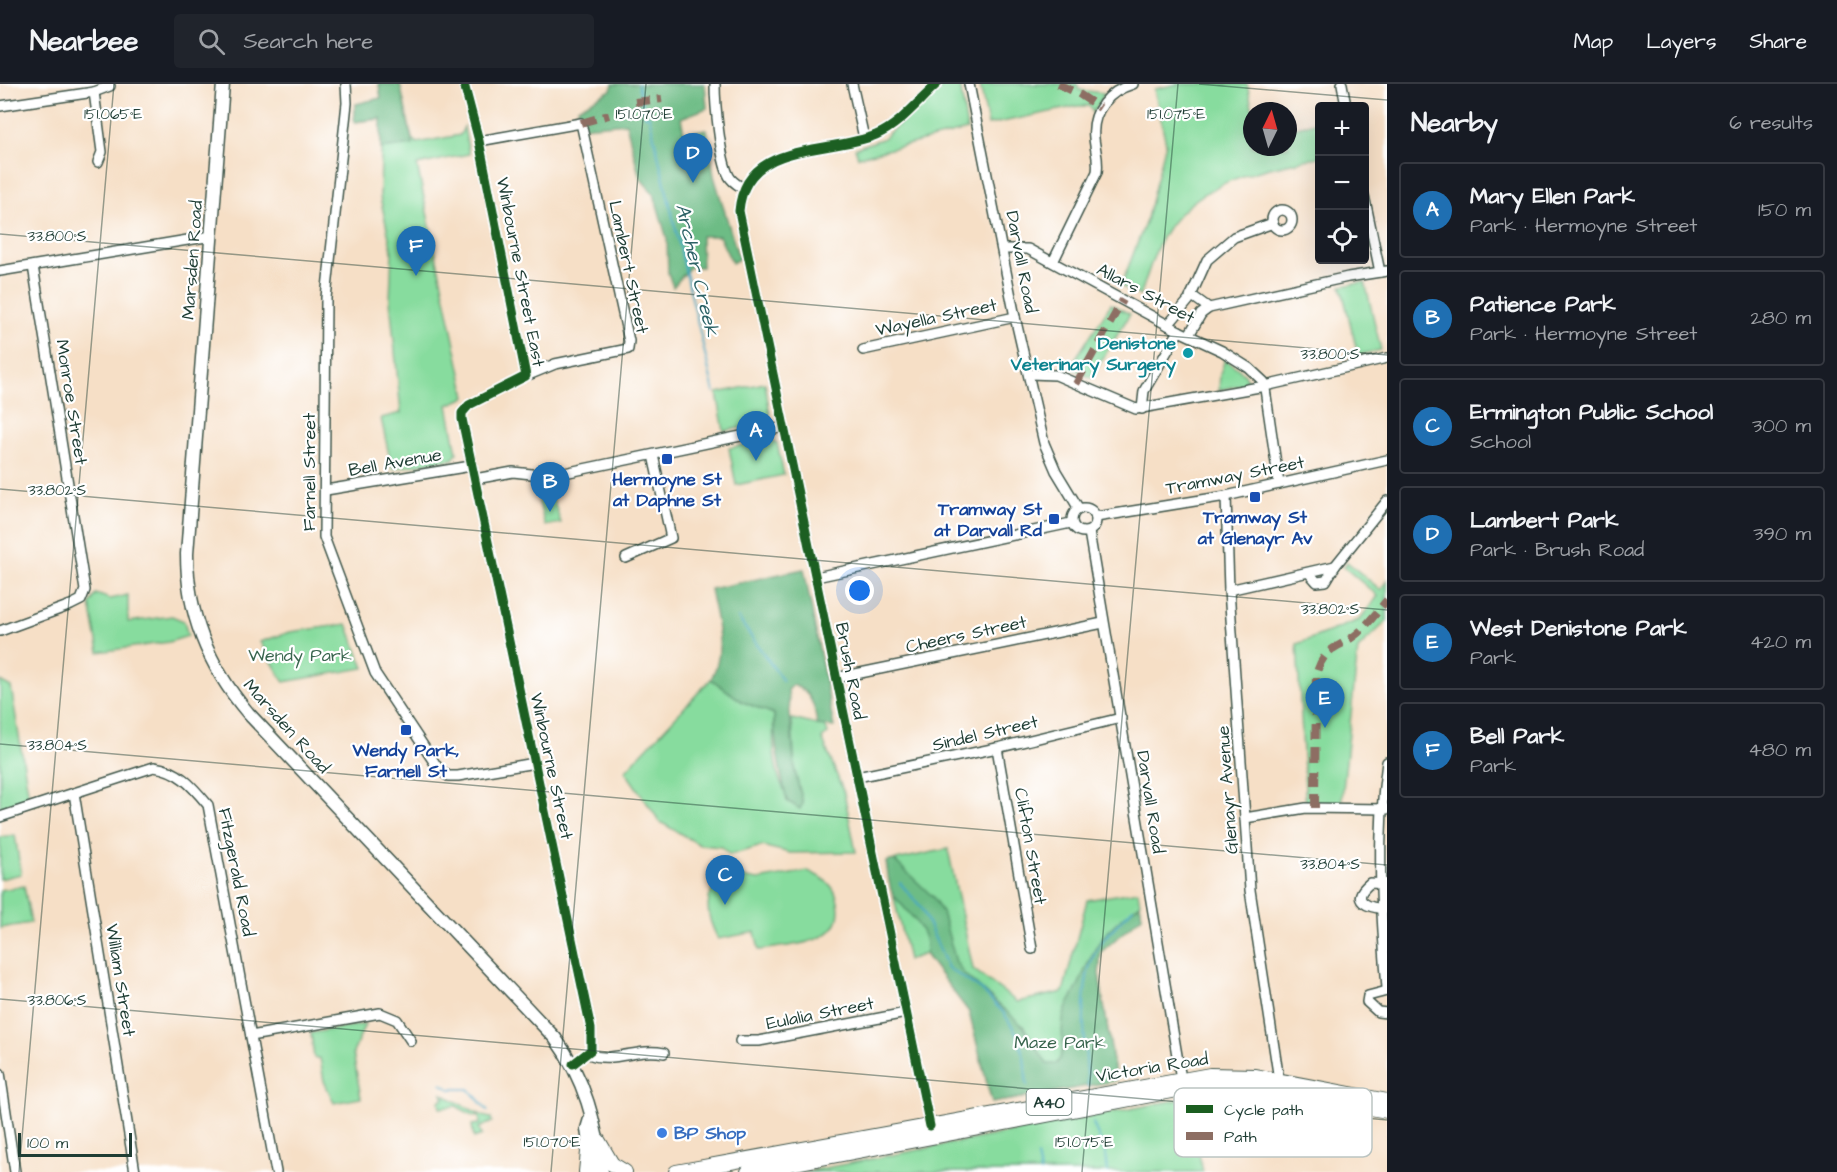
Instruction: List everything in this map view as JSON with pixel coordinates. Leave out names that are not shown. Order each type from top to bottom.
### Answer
[{"type":"highway","name":"Victoria Road","points":[[676,1172],[1181,1079],[1223,1074],[1279,1080],[1320,1088]]},
{"type":"highway","name":"Victoria Road","points":[[1190,1088],[1213,1084],[1263,1088]]},
{"type":"highway","name":"Victoria Road","points":[[748,1172],[1174,1091]]},
{"type":"highway","name":"Victoria Road","points":[[1372,1098],[1387,1101]]},
{"type":"highway","name":"Victoria Road","points":[[1372,1108],[1387,1111]]},
{"type":"highway","points":[[586,1172],[593,1141]]},
{"type":"highway","points":[[593,1141],[612,1164],[625,1172]]},
{"type":"main road","name":"Marsden Road","points":[[223,84],[188,554],[191,602],[203,643],[221,679],[248,713],[547,1029],[573,1064],[585,1092],[591,1119],[588,1129],[602,1172]]},
{"type":"main road","name":"Marsden Road","points":[[593,1141],[593,1172]]},
{"type":"street","name":"Farnell Street","points":[[346,84],[347,103],[326,298],[325,540],[375,673],[438,768],[448,776],[458,776],[535,763]]},
{"type":"street","points":[[464,85],[476,84]]},
{"type":"street","points":[[715,84],[715,106],[726,170],[731,180],[743,188],[755,172],[771,160],[864,138],[886,130],[936,84]]},
{"type":"street","points":[[852,84],[864,138]]},
{"type":"street","name":"Darvall Road","points":[[969,84],[1015,317],[1044,442],[1056,471],[1079,509]]},
{"type":"street","points":[[1053,261],[1097,172],[1099,158],[1094,136],[1097,114],[1113,93],[1133,84]]},
{"type":"street","points":[[1342,84],[1345,102]]},
{"type":"street","name":"Winbourne Street East","points":[[464,85],[479,141],[526,376],[469,405],[462,413],[471,466]]},
{"type":"street","points":[[0,106],[94,92],[110,86]]},
{"type":"street","points":[[94,92],[102,152],[98,162]]},
{"type":"street","name":"Lambert Street","points":[[479,141],[581,123],[629,341],[628,350],[555,364],[526,376]]},
{"type":"street","name":"Brush Road","points":[[743,188],[740,221],[930,1126]]},
{"type":"street","points":[[1189,335],[1201,314],[1209,308],[1348,277],[1384,272],[1369,210]]},
{"type":"street","points":[[1168,325],[1191,296],[1207,260],[1227,241],[1240,233],[1273,223]]},
{"type":"street","points":[[0,271],[212,236]]},
{"type":"street","name":"Allars Street","points":[[1003,249],[1028,249],[1053,261],[1179,331],[1222,351],[1249,368],[1265,386]]},
{"type":"street","name":"Monroe Street","points":[[0,631],[71,605],[81,600],[85,590],[33,266]]},
{"type":"street","points":[[1191,296],[1209,308]]},
{"type":"street","name":"Wayella Street","points":[[863,350],[1015,317]]},
{"type":"street","points":[[1142,409],[1144,391],[1179,331]]},
{"type":"street","points":[[1030,374],[1056,375],[1136,409],[1142,409],[1265,386],[1387,358]]},
{"type":"street","points":[[1265,386],[1279,484]]},
{"type":"street","points":[[475,479],[513,472],[550,476],[784,427]]},
{"type":"street","points":[[626,558],[671,538],[653,455]]},
{"type":"street","name":"Tramway Street","points":[[1096,517],[1226,496],[1385,462]]},
{"type":"street","name":"Bell Avenue","points":[[326,490],[471,466]]},
{"type":"street","name":"Winbourne Street","points":[[471,466],[591,1029],[592,1048],[588,1054]]},
{"type":"street","name":"Glenayr Avenue","points":[[1226,496],[1229,590],[1250,890],[1279,1080]]},
{"type":"street","points":[[1229,590],[1309,573],[1314,580],[1323,583],[1329,579],[1335,566],[1387,501]]},
{"type":"street","points":[[1079,509],[1090,510],[1096,517],[1096,524],[1089,532],[1078,531],[1071,523],[1073,515],[1079,509]]},
{"type":"street","points":[[816,577],[1071,523]]},
{"type":"street","name":"Darvall Road","points":[[1089,532],[1181,1079]]},
{"type":"street","name":"Cheers Street","points":[[836,678],[1103,623]]},
{"type":"street","name":"Sindel Street","points":[[857,777],[997,748],[1120,718]]},
{"type":"street","name":"Clifton Street","points":[[997,748],[1032,949]]},
{"type":"street","points":[[1387,762],[1384,809],[1387,989],[1368,996],[1367,1002],[1378,1012],[1387,1013]]},
{"type":"street","name":"Fitzgerald Road","points":[[0,817],[154,767],[182,776],[208,805],[276,1172]]},
{"type":"street","name":"William Street","points":[[74,793],[135,1172]]},
{"type":"street","points":[[1245,818],[1306,808],[1384,809]]},
{"type":"street","points":[[1384,883],[1371,883],[1362,890],[1360,896],[1364,904],[1371,909],[1384,909]]},
{"type":"street","points":[[251,1036],[380,1012],[397,1020],[411,1041]]},
{"type":"street","name":"Eulalia Street","points":[[740,1041],[759,1041],[906,1013]]},
{"type":"street","points":[[573,1064],[588,1054],[605,1059],[648,1051],[664,1053]]},
{"type":"street","points":[[0,1073],[15,1172]]},
{"type":"green space","points":[[379,84],[400,84],[412,139],[417,143],[460,135],[464,127],[469,154],[417,165],[466,397],[448,405],[457,453],[453,459],[392,469],[381,418],[401,413],[390,300],[392,251],[380,197],[382,119],[354,122],[356,104],[381,98]]},
{"type":"green space","points":[[379,84],[400,84],[413,145],[381,149],[381,118],[354,122],[356,104],[381,98]]},
{"type":"green space","points":[[613,84],[705,84],[707,108],[681,118],[684,133],[707,129],[714,176],[739,259],[732,263],[719,236],[701,236],[702,267],[690,267],[673,287],[668,273],[667,239],[654,194],[640,178],[626,123],[583,127],[578,108],[611,90]]},
{"type":"green space","points":[[945,84],[960,84],[967,130],[858,157],[855,148],[882,139]]},
{"type":"green space","points":[[980,84],[1077,84],[1079,90],[1105,93],[1093,113],[1089,106],[1078,106],[988,125]]},
{"type":"green space","points":[[1178,84],[1247,84],[1251,102],[1243,102],[1243,156],[1297,156],[1297,127],[1315,123],[1315,158],[1236,178],[1199,197],[1182,211],[1163,235],[1140,296],[1121,286],[1147,218],[1166,143],[1154,89]]},
{"type":"green space","points":[[1365,282],[1381,350],[1358,355],[1341,286]]},
{"type":"green space","points":[[1111,304],[1130,314],[1091,378],[1070,367]]},
{"type":"green space","points":[[1225,359],[1245,374],[1247,380],[1245,384],[1219,390],[1220,374]]},
{"type":"green space","points":[[765,383],[770,415],[768,422],[724,431],[717,393]]},
{"type":"green space","points":[[771,439],[777,443],[784,475],[736,485],[729,448]]},
{"type":"green space","points":[[540,485],[549,486],[561,523],[545,526],[539,502]]},
{"type":"green space","points":[[1347,562],[1381,590],[1387,580],[1387,621],[1358,649],[1341,808],[1306,808],[1297,644],[1359,620],[1378,596],[1344,567]]},
{"type":"green space","points":[[804,569],[834,727],[817,725],[814,706],[808,696],[793,685],[788,690],[795,772],[803,803],[800,809],[787,801],[776,747],[774,714],[743,702],[711,679],[718,657],[719,635],[710,589]]},
{"type":"green space","points":[[96,594],[110,599],[128,595],[128,622],[172,616],[184,621],[188,636],[169,642],[99,652],[90,604]]},
{"type":"green space","name":"Wendy Park","points":[[347,624],[364,668],[284,682],[260,642],[290,632]]},
{"type":"green space","points":[[711,679],[743,702],[774,714],[774,752],[777,772],[784,789],[803,803],[795,772],[792,719],[826,727],[828,734],[822,738],[844,793],[856,852],[790,853],[762,846],[730,855],[721,847],[700,845],[660,822],[625,771]]},
{"type":"green space","points":[[0,681],[11,687],[29,797],[0,808]]},
{"type":"green space","points":[[15,835],[21,874],[0,879],[0,837]]},
{"type":"green space","name":"Maze Park","points":[[948,849],[973,969],[1017,1002],[1063,992],[1087,900],[1138,891],[1142,916],[1101,951],[1099,974],[1116,1081],[992,1103],[969,1012],[925,954],[908,960],[886,862]]},
{"type":"green space","name":"Maze Park","points":[[894,860],[933,897],[942,912],[956,962],[964,974],[1023,1026],[1047,1064],[1056,1064],[1059,1059],[1065,1011],[1095,949],[1116,923],[1140,904],[1142,916],[1101,952],[1099,974],[1116,1081],[992,1103],[969,1012],[925,954],[925,937],[921,929],[891,891],[886,862]]},
{"type":"green space","points":[[808,871],[828,882],[838,902],[838,916],[833,927],[824,935],[799,944],[759,950],[755,932],[718,939],[710,921],[708,905],[712,890],[723,874],[758,880]]},
{"type":"green space","points":[[24,886],[31,923],[0,928],[0,890]]},
{"type":"green space","points":[[365,1024],[353,1053],[361,1098],[334,1103],[324,1081],[320,1058],[314,1058],[311,1033]]},
{"type":"green space","points":[[442,1094],[491,1118],[492,1122],[479,1128],[482,1135],[474,1138],[472,1125],[480,1124],[479,1115],[474,1116],[456,1106],[440,1108],[439,1101],[444,1099]]},
{"type":"green space","points":[[1174,1101],[1174,1157],[1200,1157],[1203,1172],[804,1172]]},
{"type":"waterway","name":"Archer Creek","points":[[638,84],[645,116],[649,116],[714,392]]},
{"type":"waterway","name":"Archer Creek","points":[[738,618],[783,681]]},
{"type":"waterway","name":"Archer Creek","points":[[900,883],[921,907],[948,968],[980,989],[1003,1012],[1017,1034],[1024,1058],[1027,1085]]},
{"type":"waterway","name":"Archer Creek","points":[[1088,1087],[1084,1034],[1084,996],[1087,977],[1099,946],[1133,908]]},
{"type":"waterway","points":[[441,1084],[450,1089],[469,1089],[488,1111]]},
{"type":"waterway","name":"Archer Creek","points":[[1093,1123],[1105,1153],[1107,1172]]},
{"type":"waterway","name":"Archer Creek","points":[[1037,1156],[1040,1172]]},
{"type":"marked path","points":[[1058,84],[1100,108]]},
{"type":"marked path","points":[[635,102],[662,99]]},
{"type":"marked path","points":[[581,123],[609,115]]},
{"type":"marked path","points":[[1076,384],[1123,300]]},
{"type":"marked path","points":[[1315,808],[1316,675],[1328,653],[1358,633],[1387,600]]},
{"type":"cycle path","points":[[464,84],[479,141],[526,376],[469,405],[462,413],[462,419],[591,1029],[591,1050],[573,1064]]},
{"type":"cycle path","points":[[930,1126],[739,211],[745,188],[756,172],[772,161],[791,154],[856,141],[885,131],[901,119],[937,84]]},
{"type":"place","name":"Lambert Park","points":[[693,183]]},
{"type":"place","name":"Bell Park","points":[[416,276]]},
{"type":"place","name":"Denistone Veterinary Surgery","points":[[1188,353]]},
{"type":"place","name":"Hermoyne St at Daphne St","points":[[667,459]]},
{"type":"place","name":"Mary Ellen Park","points":[[756,461]]},
{"type":"place","name":"Tramway St at Glenayr Av","points":[[1255,497]]},
{"type":"place","name":"Patience Park","points":[[550,512]]},
{"type":"place","name":"Tramway St at Darvall Rd","points":[[1054,519]]},
{"type":"place","name":"West Denistone Park","points":[[1325,728]]},
{"type":"place","name":"Wendy Park, Farnell St","points":[[406,730]]},
{"type":"place","name":"Ermington Public School","points":[[725,905]]},
{"type":"place","name":"BP Shop","points":[[662,1133]]}]
